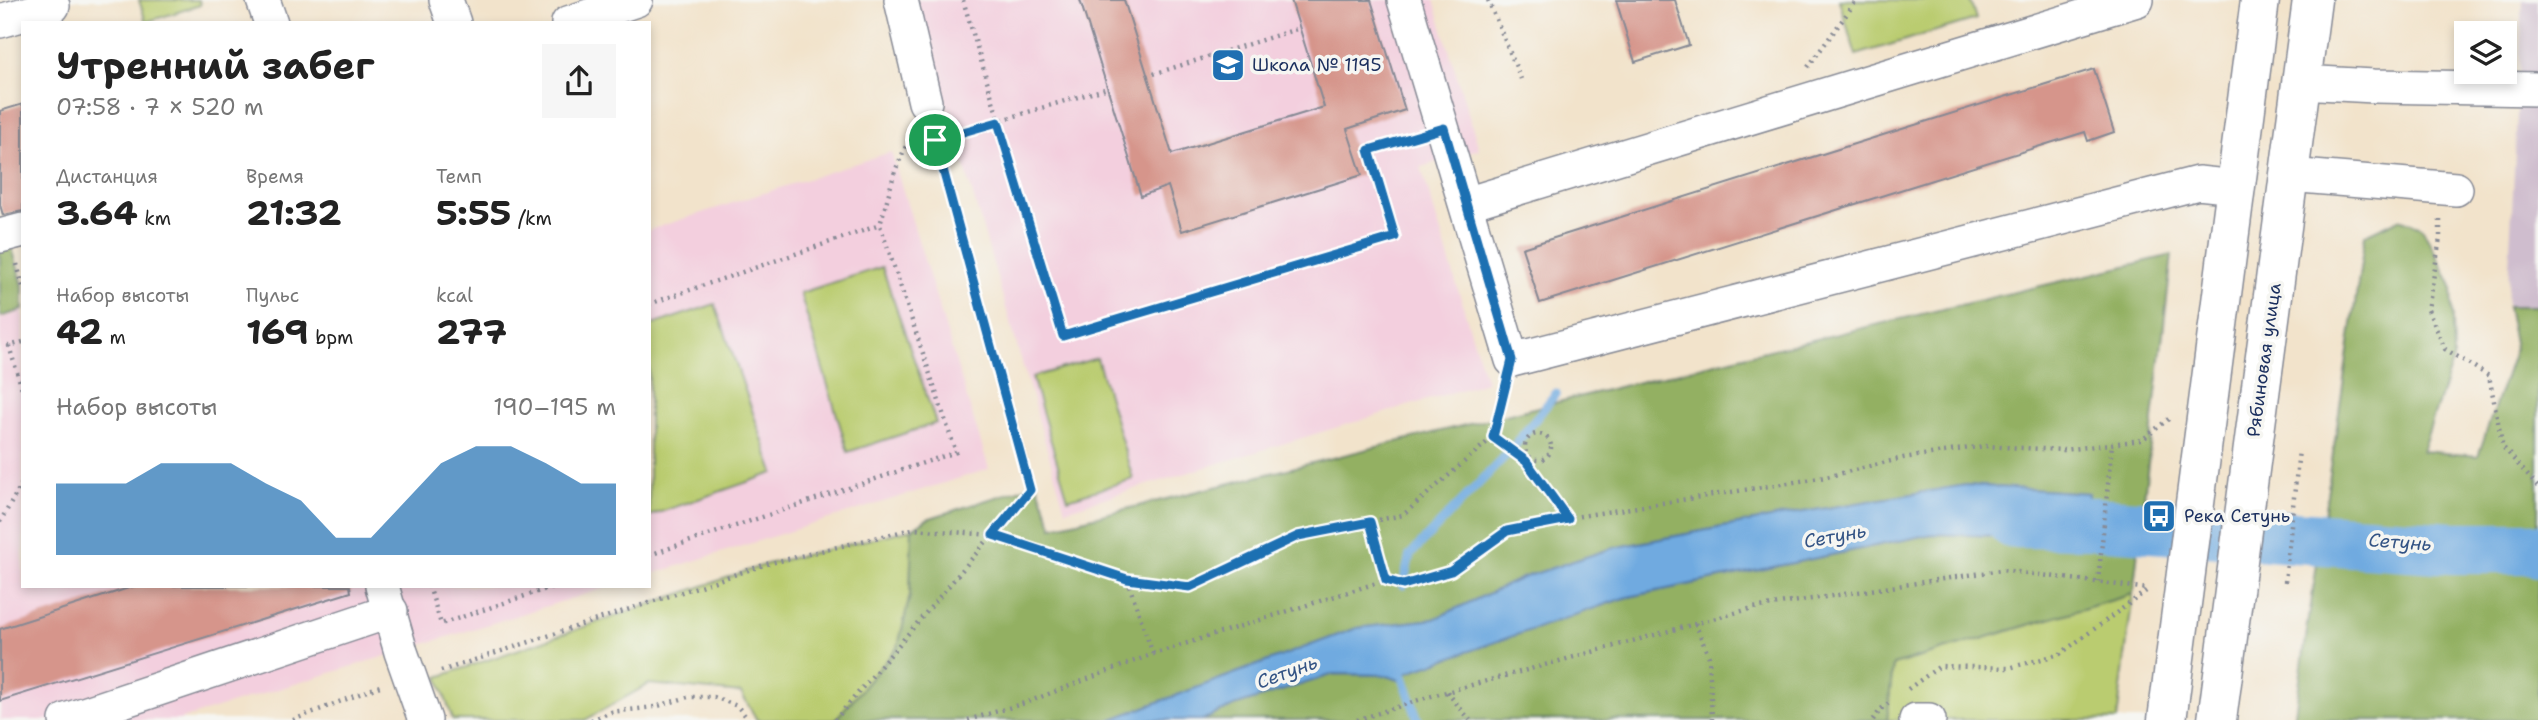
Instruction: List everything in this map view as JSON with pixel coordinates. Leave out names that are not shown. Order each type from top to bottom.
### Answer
[{"type":"main road","points":[[2167,720],[2260,0]]},
{"type":"main road","name":"Рябиновая улица","points":[[2217,720],[2312,0]]},
{"type":"lane","points":[[263,0],[270,21]]},
{"type":"lane","points":[[446,0],[453,21]]},
{"type":"lane","points":[[574,21],[636,0]]},
{"type":"lane","points":[[901,0],[925,102]]},
{"type":"lane","points":[[1404,0],[1512,360],[2199,183],[2236,187]]},
{"type":"lane","points":[[1466,204],[2059,11],[2137,0]]},
{"type":"lane","points":[[0,22],[54,10]]},
{"type":"lane","points":[[2301,82],[2538,89]]},
{"type":"lane","points":[[2289,175],[2448,188]]},
{"type":"lane","points":[[66,720],[386,599],[425,720]]},
{"type":"lane","points":[[1916,720],[1930,720]]},
{"type":"path","points":[[963,0],[1063,336],[1395,237],[1369,150],[1444,128]]},
{"type":"path","points":[[1488,0],[1521,79]]},
{"type":"path","points":[[1807,69],[1857,0]]},
{"type":"path","points":[[1147,76],[1300,28]]},
{"type":"path","points":[[935,140],[1108,88]]},
{"type":"path","points":[[835,720],[1030,490],[925,102]]},
{"type":"path","points":[[651,554],[956,452],[880,225],[895,171],[925,102]]},
{"type":"path","points":[[2448,188],[2428,310],[2445,349],[2489,376],[2503,447],[2538,487]]},
{"type":"path","points":[[651,303],[880,225]]},
{"type":"path","points":[[13,241],[21,278]]},
{"type":"path","points":[[21,343],[9,346],[21,385]]},
{"type":"path","points":[[293,720],[400,678],[412,680],[767,564],[912,529],[993,535],[1127,579],[1190,587],[1298,536],[1403,516],[1493,437],[1512,360]]},
{"type":"path","points":[[968,720],[1025,703],[1153,654],[1386,580],[1403,585],[1451,571],[1507,531],[1826,477],[1903,458],[1984,446],[2064,450],[2142,440],[2171,416]]},
{"type":"path","points":[[1493,437],[1527,459],[1537,461],[1546,458],[1551,451],[1550,442],[1544,435],[1534,434],[1526,440],[1524,449],[1527,459],[1568,519]]},
{"type":"path","points":[[2098,582],[2112,444]]},
{"type":"path","points":[[2285,582],[2299,450]]},
{"type":"path","points":[[0,522],[21,485]]},
{"type":"path","points":[[1370,522],[1386,580]]},
{"type":"path","points":[[1357,720],[1428,697],[1754,608],[2002,570],[2150,589],[2060,654],[2009,668],[1940,666],[1881,709],[1873,720]]},
{"type":"path","points":[[1127,579],[1153,654]]},
{"type":"path","points":[[430,588],[441,624],[549,588]]},
{"type":"path","points":[[1695,623],[1709,657],[1712,720]]},
{"type":"path","points":[[1447,692],[1470,720]]},
{"type":"path","points":[[591,720],[611,712],[654,708],[688,697],[714,697],[737,706],[749,720]]},
{"type":"shaded area","points":[[916,0],[1434,0],[1479,149],[1421,167],[1486,382],[1065,510]]},
{"type":"shaded area","points":[[2523,0],[2538,0],[2538,306],[2507,306]]},
{"type":"shaded area","points":[[891,152],[989,469],[651,574],[651,229]]},
{"type":"shaded area","points":[[21,312],[21,588],[606,588],[178,720],[0,720],[0,319]]},
{"type":"green space","points":[[139,0],[199,0],[200,5],[146,21]]},
{"type":"green space","points":[[1839,0],[1970,0],[1976,19],[1856,55]]},
{"type":"green space","points":[[2399,219],[2422,227],[2452,286],[2454,356],[2422,451],[2478,456],[2515,348],[2507,306],[2538,306],[2538,720],[2294,720],[2365,235]]},
{"type":"green space","points":[[8,234],[21,278],[21,311],[0,317],[0,236]]},
{"type":"green space","points":[[2172,255],[2133,594],[1893,665],[1887,720],[1202,720],[1234,706],[1334,674],[1385,675],[1399,680],[1405,673],[1624,598],[1933,534],[2084,538],[2088,493],[1966,485],[1791,514],[1613,548],[1522,578],[1434,619],[1357,628],[1110,720],[835,720],[898,647],[910,595],[912,529],[927,519],[1037,484],[1053,527],[1748,355]]},
{"type":"green space","points":[[882,267],[936,423],[848,452],[800,293]]},
{"type":"green space","points":[[715,304],[774,473],[651,515],[651,325]]},
{"type":"green space","points":[[1097,358],[1133,479],[1068,499],[1032,377]]},
{"type":"green space","points":[[912,529],[910,595],[898,647],[835,720],[757,720],[741,693],[649,684],[585,720],[453,720],[438,677],[767,564]]},
{"type":"green space","points":[[2133,594],[2117,720],[1887,720],[1893,665]]},
{"type":"water","points":[[1966,485],[2088,493],[2084,538],[1932,534],[1624,598],[1405,673],[1399,680],[1385,675],[1334,674],[1234,706],[1202,720],[1110,720],[1357,628],[1434,619],[1522,578],[1613,548],[1791,514]]},
{"type":"building","points":[[1080,0],[1124,0],[1172,154],[1324,107],[1291,0],[1371,0],[1405,110],[1347,129],[1362,175],[1182,231],[1168,186],[1141,196]]},
{"type":"building","points":[[1616,0],[1675,0],[1689,45],[1635,62]]},
{"type":"building","points":[[2094,69],[2114,132],[2088,141],[2085,132],[1540,303],[1522,248]]},
{"type":"building","points":[[21,105],[21,211],[3,215],[0,205],[0,111]]},
{"type":"building","points":[[129,588],[350,588],[351,592],[0,701],[0,629]]},
{"type":"waterway","points":[[1403,585],[1410,555],[1511,450],[1556,393]]},
{"type":"waterway","name":"Сетунь","points":[[2013,522],[2093,523],[2452,548],[2527,548],[2538,551]]},
{"type":"waterway","points":[[1399,665],[1418,720]]},
{"type":"place","name":"Школа № 1195","points":[[1228,65]]},
{"type":"place","name":"Река Сетунь","points":[[2159,516]]},
{"type":"route","points":[[998,122],[1063,336],[1395,237],[1369,150],[1444,128],[1512,360],[1493,437],[1526,461],[1568,519],[1507,531],[1451,571],[1403,585],[1386,580],[1370,522],[1298,536],[1190,587],[1127,579],[993,535],[1030,490],[935,140],[998,122]]}]
